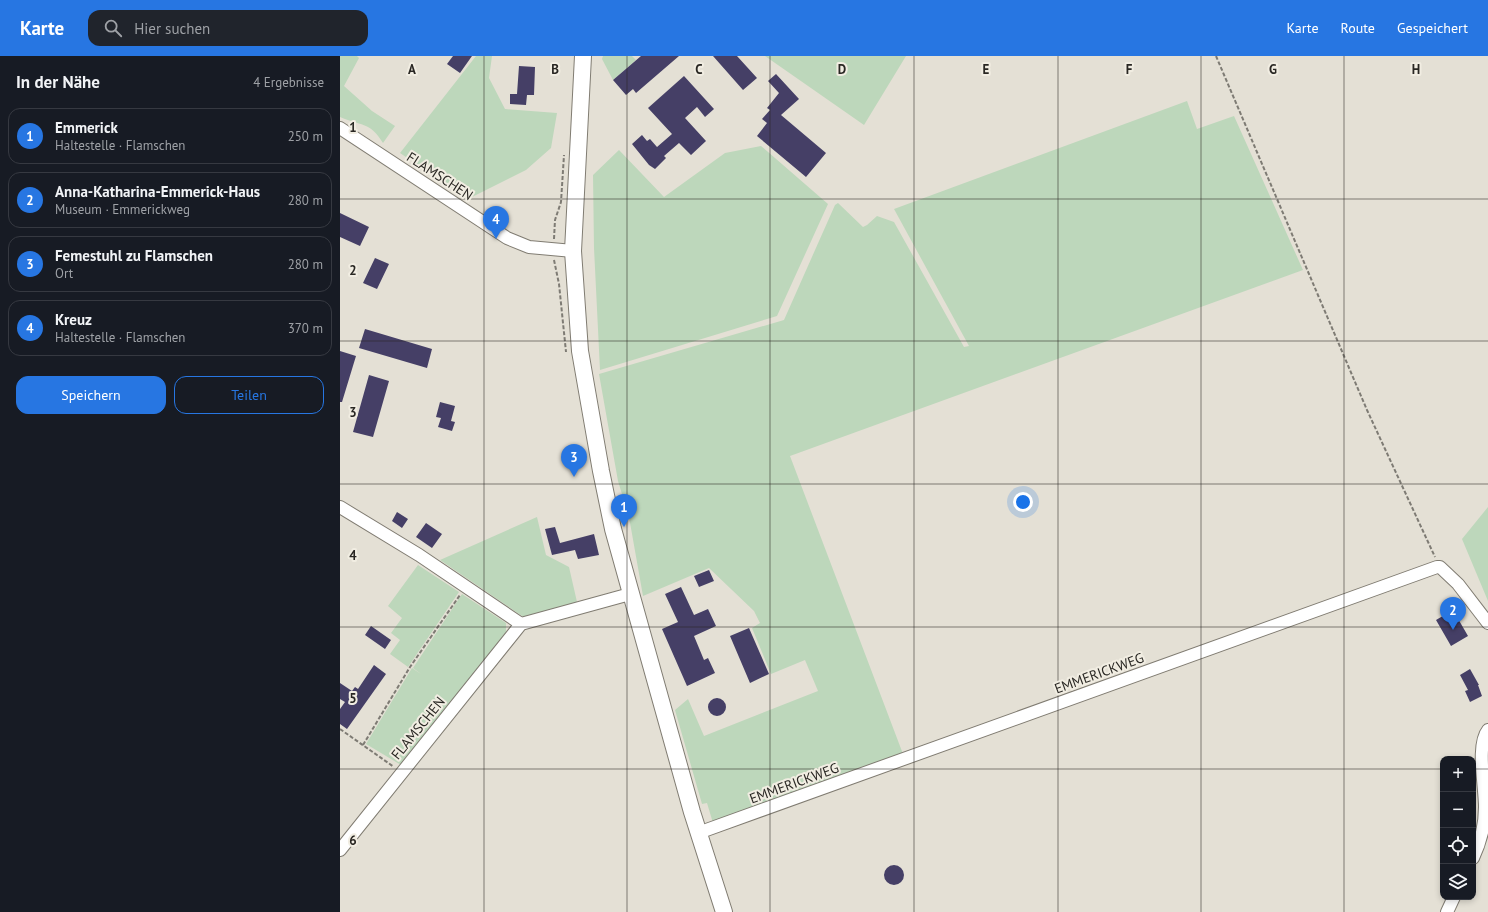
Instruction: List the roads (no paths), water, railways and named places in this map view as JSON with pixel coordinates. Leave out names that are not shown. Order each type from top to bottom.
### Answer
[{"type":"main road","points":[[583,56],[572,252],[576,318],[581,359],[602,478],[613,529],[698,833],[724,912]]},
{"type":"street","name":"FLAMSCHEN","points":[[340,128],[511,240],[529,247],[572,252]]},
{"type":"street","points":[[340,507],[419,555],[521,624],[630,594]]},
{"type":"street","name":"EMMERICKWEG","points":[[698,833],[1400,579],[1440,567],[1458,584],[1488,623]]},
{"type":"street","name":"FLAMSCHEN","points":[[340,850],[521,624]]},
{"type":"street","points":[[1476,852],[1480,844],[1484,825],[1485,806],[1482,742],[1488,730]]},
{"type":"street","points":[[1447,912],[1453,900]]},
{"type":"place","name":"Kreuz","points":[[496,239]]},
{"type":"place","name":"Femestuhl zu Flamschen","points":[[574,477]]},
{"type":"place","name":"Emmerick","points":[[624,527]]},
{"type":"place","name":"Anna-Katharina-Emmerick-Haus","points":[[1453,630]]}]
